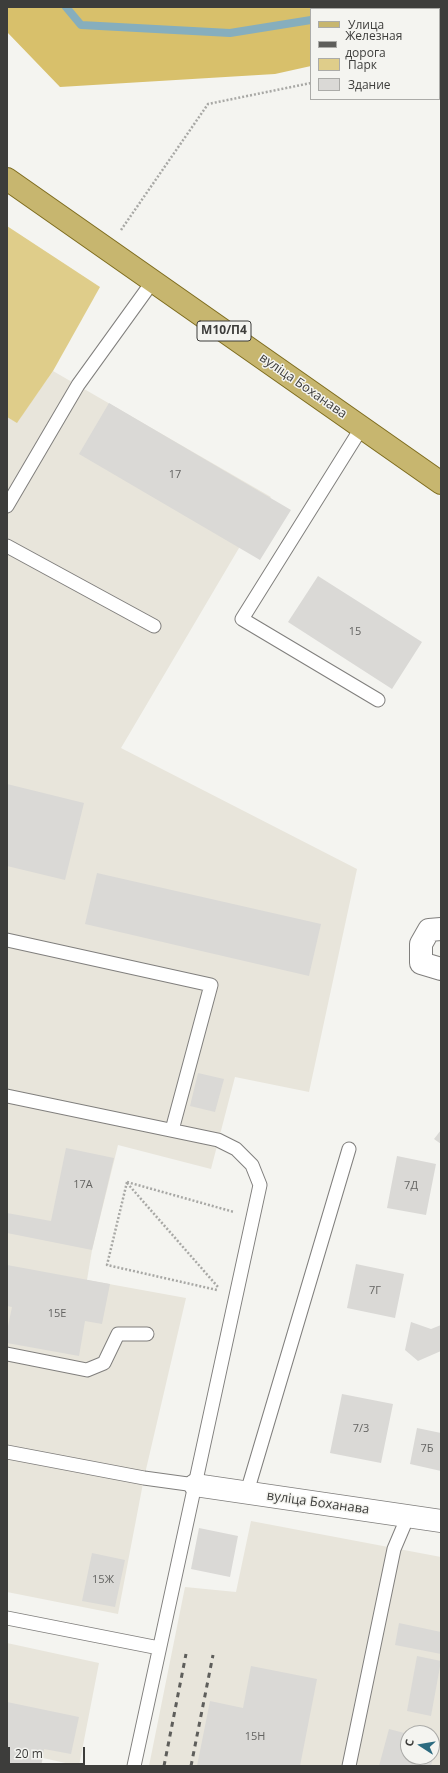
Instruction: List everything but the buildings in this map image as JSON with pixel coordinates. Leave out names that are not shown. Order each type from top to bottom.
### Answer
[{"type":"main road","name":"вуліца Боханава","points":[[7,179],[441,483]]},
{"type":"street","points":[[441,929],[429,930],[422,944],[421,963],[441,969]]},
{"type":"street","name":"вуліца Боханава","points":[[195,1485],[441,1521]]},
{"type":"lane","points":[[7,506],[78,386],[153,281]]},
{"type":"lane","points":[[362,427],[242,619],[378,700]]},
{"type":"lane","points":[[7,546],[154,626]]},
{"type":"lane","points":[[7,940],[211,985],[172,1130]]},
{"type":"lane","points":[[7,1096],[218,1140],[236,1149],[252,1165],[260,1184],[134,1766]]},
{"type":"lane","points":[[247,1492],[349,1149]]},
{"type":"lane","points":[[7,1354],[87,1370],[104,1363],[118,1334],[147,1334]]},
{"type":"lane","points":[[7,1452],[144,1478],[195,1485]]},
{"type":"lane","points":[[350,1766],[394,1549],[408,1516]]},
{"type":"lane","points":[[7,1618],[159,1648]]},
{"type":"path","points":[[107,250],[208,104],[310,83]]},
{"type":"path","points":[[126,1182],[240,1214]]},
{"type":"path","points":[[126,1182],[107,1265],[221,1291]]},
{"type":"path","points":[[126,1182],[221,1291]]},
{"type":"path","points":[[221,1291],[223,1283]]},
{"type":"shaded area","points":[[7,7],[441,7],[440,38],[440,8],[310,8],[310,66],[275,74],[60,87],[7,32]]},
{"type":"shaded area","points":[[53,371],[271,497],[239,548],[121,748],[357,869],[309,1092],[235,1077],[211,1169],[118,1145],[92,1250],[87,1280],[186,1298],[144,1478],[118,1614],[7,1592],[7,417],[17,422]]},
{"type":"shaded area","points":[[251,1521],[441,1557],[441,1766],[149,1766],[185,1587],[236,1592]]},
{"type":"shaded area","points":[[7,1643],[99,1663],[79,1766],[43,1758],[41,1766],[7,1766]]},
{"type":"green space","points":[[7,226],[100,287],[53,371],[17,423],[7,417]]},
{"type":"waterway","points":[[66,7],[81,25],[230,33],[310,20]]},
{"type":"waterway","points":[[386,8],[393,7]]},
{"type":"railway","points":[[164,1766],[186,1654]]},
{"type":"railway","points":[[191,1766],[213,1655]]}]
